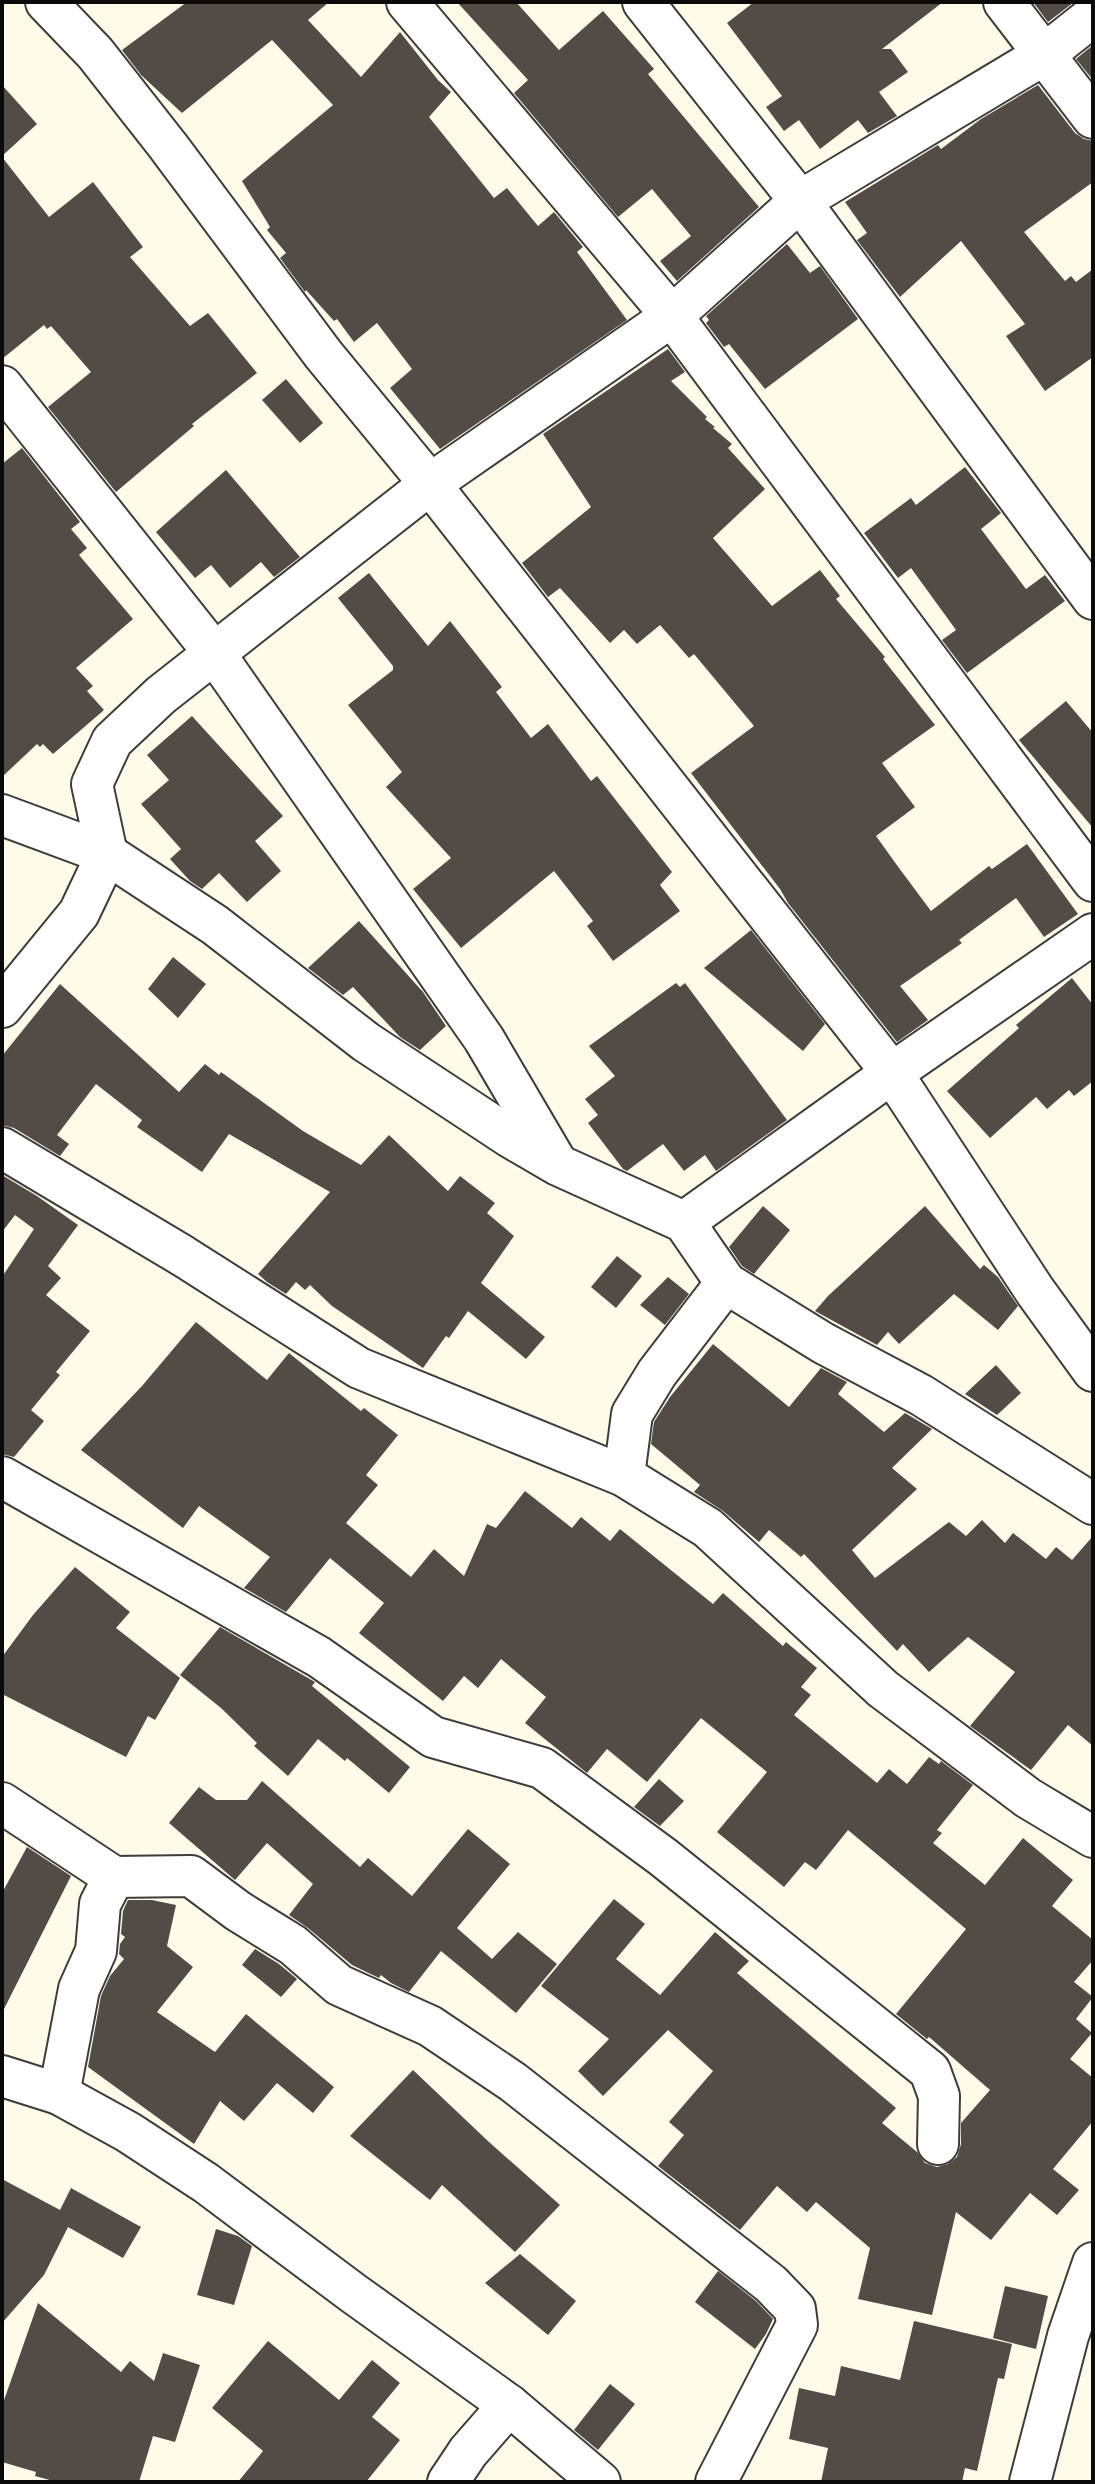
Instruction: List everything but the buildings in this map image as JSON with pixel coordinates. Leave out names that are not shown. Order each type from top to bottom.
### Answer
[{"type":"street","points":[[46,2],[95,53],[323,354],[430,484],[892,1073],[1035,1291],[1093,1371]]},
{"type":"street","points":[[407,2],[672,316],[1093,881]]},
{"type":"street","points":[[643,2],[800,201],[1093,599]]},
{"type":"street","points":[[1004,2],[1093,118]]},
{"type":"street","points":[[2,1007],[79,913],[107,854],[92,784],[112,741],[161,695],[430,484],[672,316],[800,201],[1045,54],[1093,16]]},
{"type":"street","points":[[2,386],[215,654],[484,1039],[558,1165]]},
{"type":"street","points":[[2,815],[107,854],[215,925],[366,1042],[558,1165],[684,1222],[726,1283],[823,1343],[921,1395],[1093,1504]]},
{"type":"street","points":[[684,1222],[1093,934]]},
{"type":"street","points":[[2,1148],[183,1256],[359,1368],[624,1476],[708,1528],[883,1689],[1028,1798],[1093,1837]]},
{"type":"street","points":[[624,1476],[632,1414],[657,1373],[726,1283]]},
{"type":"street","points":[[2,1477],[319,1657],[433,1737],[542,1768],[663,1857],[930,2071],[939,2096],[938,2144]]},
{"type":"street","points":[[2,1803],[114,1877],[191,1876],[238,1911],[293,1945],[339,1985],[430,2026],[513,2082],[771,2284],[795,2309],[797,2325],[716,2482]]},
{"type":"street","points":[[59,2094],[79,1989],[96,1951],[100,1904],[114,1877]]},
{"type":"street","points":[[2,2076],[59,2094],[128,2132],[206,2183],[509,2405],[600,2482]]},
{"type":"street","points":[[1030,2482],[1080,2339],[1093,2263]]},
{"type":"street","points":[[448,2482],[468,2452],[509,2405]]}]
